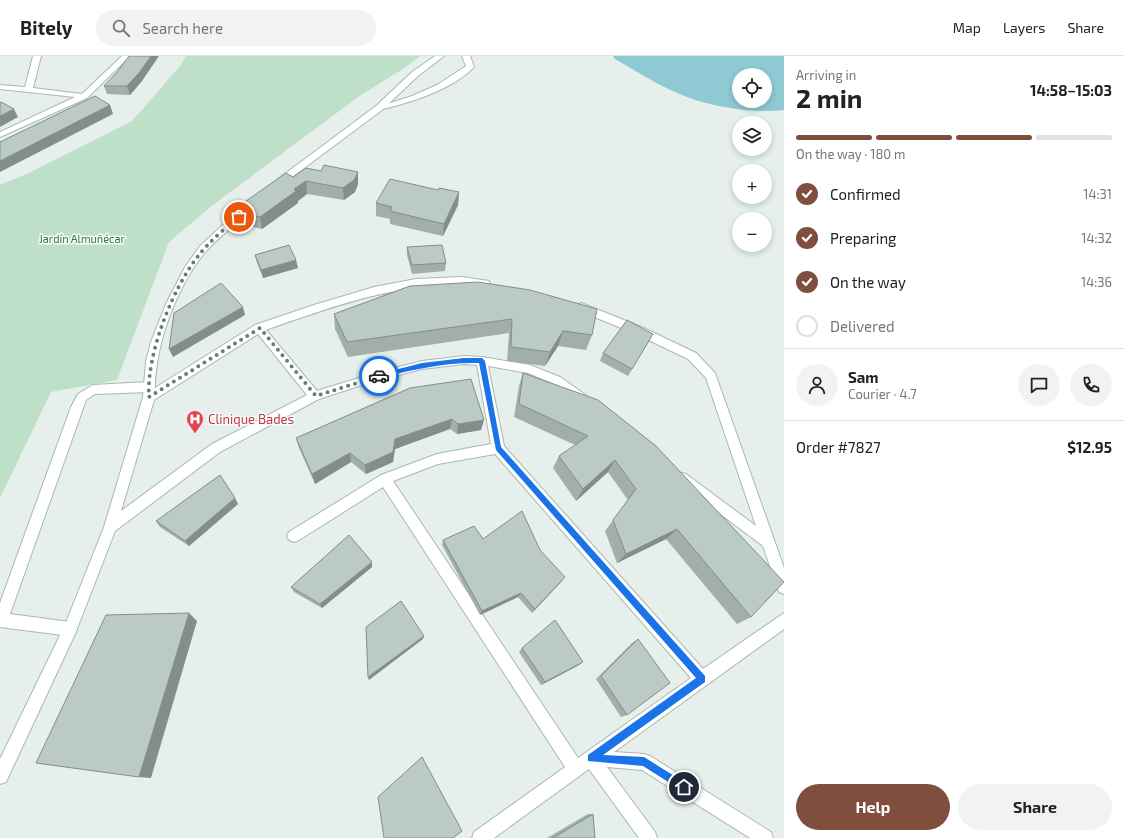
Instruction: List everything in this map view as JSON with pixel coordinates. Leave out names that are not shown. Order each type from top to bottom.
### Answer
[{"type":"street","points":[[28,91],[37,56]]},
{"type":"street","points":[[0,135],[84,96],[126,56]]},
{"type":"street","points":[[268,192],[340,136],[380,108],[415,74],[440,56]]},
{"type":"street","points":[[380,108],[415,98],[440,87],[470,67],[466,56]]},
{"type":"street","points":[[0,87],[84,96]]},
{"type":"street","points":[[0,776],[70,629],[110,527],[148,392],[154,350],[174,293],[199,254],[228,225],[257,201]]},
{"type":"street","points":[[70,629],[1,621],[77,407],[82,397],[93,390],[148,392],[260,328],[374,291],[416,283],[454,282],[492,285]]},
{"type":"street","points":[[570,304],[585,308],[633,328],[692,356],[711,376],[784,587]]},
{"type":"street","points":[[260,328],[316,396]]},
{"type":"street","points":[[110,527],[216,448],[316,396],[368,379],[422,365],[464,360],[482,361],[530,369],[556,380],[594,407]]},
{"type":"street","points":[[482,361],[498,448],[702,679]]},
{"type":"street","points":[[294,536],[384,479],[437,459],[498,448]]},
{"type":"street","points":[[674,471],[768,542]]},
{"type":"street","points":[[384,479],[576,769]]},
{"type":"street","points":[[480,838],[784,620]]},
{"type":"street","points":[[591,758],[649,838]]},
{"type":"street","points":[[591,758],[644,762],[765,838]]},
{"type":"green space","name":"Jardín Almuñécar","points":[[186,56],[420,56],[406,67],[361,95],[288,149],[213,205],[169,242],[117,380],[51,392],[0,498],[0,185],[29,173],[132,121],[181,65]]},
{"type":"water","points":[[613,56],[784,56],[784,110],[743,110],[714,105],[687,97],[652,81],[615,59]]},
{"type":"building","points":[[129,56],[151,56],[139,73],[127,86],[104,86],[118,71]]},
{"type":"building","points":[[95,96],[110,105],[0,161],[0,142]]},
{"type":"building","points":[[1,102],[14,109],[0,116]]},
{"type":"building","points":[[324,165],[358,172],[354,180],[343,188],[306,181],[294,189],[296,191],[260,217],[246,214],[236,208],[286,173],[293,177],[306,168],[321,171]]},
{"type":"building","points":[[390,179],[438,190],[439,188],[459,192],[444,224],[390,211],[392,207],[376,203]]},
{"type":"building","points":[[289,245],[296,260],[261,270],[255,255]]},
{"type":"building","points":[[442,245],[446,263],[412,265],[407,247]]},
{"type":"building","points":[[478,282],[530,290],[597,309],[592,335],[563,331],[550,352],[511,347],[512,319],[347,342],[334,314],[410,286]]},
{"type":"building","points":[[221,283],[243,307],[169,349],[174,313]]},
{"type":"building","points":[[627,320],[653,334],[632,369],[603,353]]},
{"type":"building","points":[[523,373],[598,400],[656,446],[784,582],[751,617],[677,529],[626,554],[613,520],[636,489],[615,460],[583,489],[559,456],[588,436],[519,404]]},
{"type":"building","points":[[471,379],[484,420],[458,424],[452,419],[395,439],[393,452],[365,465],[350,453],[312,474],[296,438],[410,388]]},
{"type":"building","points":[[220,475],[235,498],[185,541],[156,521]]},
{"type":"building","points":[[522,511],[540,550],[565,577],[535,609],[521,593],[482,611],[443,540],[474,526],[483,539]]},
{"type":"building","points":[[349,535],[372,562],[320,604],[291,587]]},
{"type":"building","points":[[401,601],[424,636],[368,677],[366,627]]},
{"type":"building","points":[[189,613],[139,777],[36,763],[106,615]]},
{"type":"building","points":[[555,620],[583,662],[545,682],[522,648]]},
{"type":"building","points":[[638,639],[670,683],[627,715],[601,676]]},
{"type":"building","points":[[422,757],[462,831],[453,838],[384,838],[378,797]]},
{"type":"building","points":[[593,814],[595,838],[553,838]]},
{"type":"way so far","points":[[239,217],[228,225],[199,254],[174,293],[154,350],[148,387],[149,397],[260,328],[316,396],[379,376]]},
{"type":"place","name":"Clinique Bades","points":[[195,434]]},
{"type":"route","points":[[379,376],[422,365],[464,360],[482,361],[498,448],[702,679],[591,758],[644,762],[684,787]]}]
